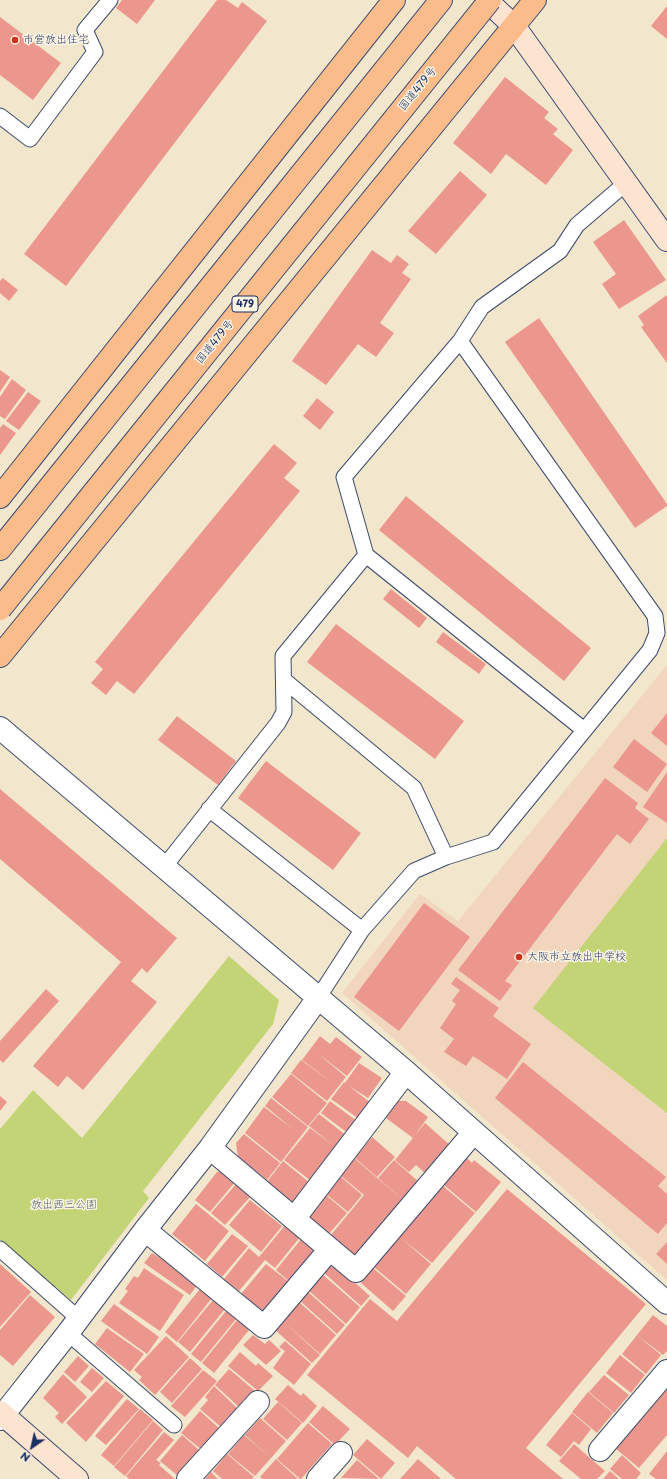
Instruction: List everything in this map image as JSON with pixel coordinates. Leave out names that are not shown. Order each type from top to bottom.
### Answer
[{"type":"highway","points":[[3,487],[394,0]]},
{"type":"highway","points":[[0,549],[441,0]]},
{"type":"highway","name":"国道479号","points":[[0,609],[490,0]]},
{"type":"highway","points":[[0,656],[535,0]]},
{"type":"street","points":[[486,0],[514,26],[667,240]]},
{"type":"street","points":[[0,728],[406,1072],[667,1303]]},
{"type":"street","points":[[77,1479],[1,1415],[73,1326],[145,1230],[210,1148],[318,998]]},
{"type":"street","points":[[294,1219],[406,1072]]},
{"type":"street","points":[[210,1148],[356,1271],[474,1132]]},
{"type":"street","points":[[145,1230],[264,1327],[330,1249]]},
{"type":"street","points":[[600,1450],[667,1371]]},
{"type":"street","points":[[188,1479],[258,1402]]},
{"type":"street","points":[[318,1479],[341,1453]]},
{"type":"lane","points":[[0,116],[30,139],[95,52],[85,30],[110,0]]},
{"type":"lane","points":[[584,730],[366,555],[344,477],[460,341],[482,307],[560,251],[577,225],[626,183]]},
{"type":"lane","points":[[318,998],[362,930],[414,871],[446,857],[493,842],[650,650],[657,633],[654,616],[460,341]]},
{"type":"lane","points":[[164,867],[278,723],[284,712],[283,656],[366,555]]},
{"type":"lane","points":[[284,680],[414,788],[446,857]]},
{"type":"lane","points":[[209,809],[362,930]]},
{"type":"lane","points":[[0,1249],[73,1326],[174,1425]]},
{"type":"shaded area","name":"大阪市立放出中学校","points":[[667,665],[667,1280],[342,993],[420,894],[458,921]]},
{"type":"green space","points":[[667,838],[667,1113],[533,1008]]},
{"type":"green space","name":"放出西三公園","points":[[229,956],[279,1000],[273,1024],[143,1191],[149,1198],[71,1300],[0,1240],[0,1129],[33,1090],[82,1138]]},
{"type":"building","points":[[122,0],[155,0],[137,24],[116,8]]},
{"type":"building","points":[[217,0],[226,0],[238,8],[242,2],[267,21],[66,286],[24,254]]},
{"type":"building","points":[[667,6],[667,39],[651,26]]},
{"type":"building","name":"市営放出住宅","points":[[0,17],[61,63],[33,100],[0,75]]},
{"type":"building","points":[[505,77],[549,112],[544,118],[558,129],[553,134],[573,150],[546,185],[506,154],[491,174],[453,143]]},
{"type":"building","points":[[460,171],[487,195],[436,254],[408,231]]},
{"type":"building","points":[[624,220],[666,280],[619,309],[602,284],[616,274],[593,242]]},
{"type":"building","points":[[372,250],[391,263],[397,255],[409,264],[402,273],[411,279],[380,323],[394,333],[376,357],[358,344],[326,385],[292,361]]},
{"type":"building","points":[[3,278],[18,290],[9,301],[0,293],[0,281]]},
{"type":"building","points":[[667,295],[667,363],[641,327],[644,325],[638,316]]},
{"type":"building","points":[[539,318],[667,504],[667,506],[635,528],[505,342]]},
{"type":"building","points":[[0,370],[10,377],[0,392]]},
{"type":"building","points":[[12,379],[26,390],[5,419],[0,416],[0,397]]},
{"type":"building","points":[[28,392],[41,401],[19,430],[6,421]]},
{"type":"building","points":[[317,398],[334,412],[320,430],[303,416]]},
{"type":"building","points":[[3,424],[16,433],[0,455],[0,428]]},
{"type":"building","points":[[274,444],[297,463],[284,478],[300,491],[134,694],[117,681],[106,695],[91,683],[103,669],[95,662]]},
{"type":"building","points":[[406,496],[591,648],[564,681],[379,530]]},
{"type":"building","points":[[391,589],[427,618],[419,628],[383,599]]},
{"type":"building","points":[[336,624],[464,721],[435,759],[307,662]]},
{"type":"building","points":[[443,632],[486,664],[479,674],[436,642]]},
{"type":"building","points":[[667,713],[667,746],[651,733]]},
{"type":"building","points":[[177,716],[236,761],[218,785],[158,740]]},
{"type":"building","points":[[634,739],[667,764],[647,792],[613,767]]},
{"type":"building","points":[[266,761],[361,833],[333,870],[238,798]]},
{"type":"building","points":[[667,772],[667,823],[643,807]]},
{"type":"building","points":[[605,778],[638,803],[635,808],[649,819],[630,844],[617,834],[505,981],[512,985],[500,1001],[458,970]]},
{"type":"building","points":[[0,789],[177,938],[147,973],[142,968],[131,981],[157,1002],[83,1090],[67,1076],[58,1087],[33,1066],[121,962],[0,859]]},
{"type":"building","points":[[424,903],[470,937],[399,1031],[354,997]]},
{"type":"building","points":[[456,977],[499,1008],[493,1016],[531,1044],[507,1079],[473,1056],[466,1066],[444,1052],[454,1039],[440,1028],[456,1004],[452,1001],[460,990],[451,984]]},
{"type":"building","points":[[46,989],[59,1001],[3,1063],[0,1060],[0,1041]]},
{"type":"building","points":[[320,1036],[330,1044],[336,1037],[362,1057],[347,1076],[316,1052],[346,1077],[327,1101],[291,1073],[301,1060],[334,1084],[302,1060]]},
{"type":"building","points":[[523,1062],[666,1177],[658,1186],[667,1194],[667,1223],[658,1234],[495,1098]]},
{"type":"building","points":[[359,1063],[382,1078],[368,1098],[349,1086],[371,1103],[359,1119],[331,1099],[344,1082],[345,1083]]},
{"type":"building","points":[[291,1074],[327,1103],[308,1126],[272,1097]]},
{"type":"building","points":[[0,1096],[7,1102],[0,1111]]},
{"type":"building","points":[[271,1098],[308,1127],[281,1162],[245,1133],[264,1107],[294,1130],[265,1106]]},
{"type":"building","points":[[330,1101],[358,1122],[349,1134],[321,1113]]},
{"type":"building","points":[[398,1101],[406,1101],[428,1117],[413,1138],[386,1118]]},
{"type":"building","points":[[319,1114],[347,1136],[311,1181],[284,1160],[310,1128],[334,1146],[309,1126]]},
{"type":"building","points":[[425,1123],[451,1146],[426,1174],[416,1165],[409,1172],[395,1160]]},
{"type":"building","points":[[244,1134],[280,1163],[267,1180],[238,1157],[236,1143]]},
{"type":"building","points":[[372,1137],[395,1157],[377,1177],[355,1158]]},
{"type":"building","points":[[354,1158],[404,1201],[358,1254],[351,1255],[330,1236],[364,1195],[340,1175]]},
{"type":"building","points":[[467,1158],[472,1163],[474,1160],[501,1182],[476,1212],[444,1185]]},
{"type":"building","points":[[394,1160],[419,1182],[403,1200],[378,1178]]},
{"type":"building","points":[[283,1161],[310,1183],[295,1203],[290,1203],[266,1183]]},
{"type":"building","points":[[221,1171],[235,1182],[210,1212],[195,1200],[217,1172]]},
{"type":"building","points":[[340,1176],[362,1195],[348,1212],[326,1194]]},
{"type":"building","points":[[237,1183],[251,1196],[225,1225],[211,1213]]},
{"type":"building","points":[[443,1186],[475,1213],[432,1263],[401,1238],[431,1264],[406,1294],[374,1267]]},
{"type":"building","points":[[507,1189],[646,1304],[526,1448],[563,1479],[456,1479],[417,1446],[408,1458],[307,1375],[370,1299],[397,1321]]},
{"type":"building","points":[[326,1195],[347,1213],[328,1235],[308,1218]]},
{"type":"building","points":[[250,1200],[282,1226],[261,1252],[229,1225]]},
{"type":"building","points":[[196,1204],[229,1231],[205,1261],[172,1234]]},
{"type":"building","points":[[286,1224],[301,1236],[275,1268],[265,1260],[239,1291],[224,1279],[249,1248],[259,1257]]},
{"type":"building","points":[[232,1234],[248,1246],[222,1277],[207,1264]]},
{"type":"building","points":[[302,1238],[312,1246],[313,1254],[290,1282],[276,1270]]},
{"type":"building","points":[[667,1242],[667,1264],[656,1254]]},
{"type":"building","points":[[152,1253],[173,1265],[197,1285],[190,1295],[144,1263]]},
{"type":"building","points":[[0,1264],[31,1292],[0,1327]]},
{"type":"building","points":[[266,1264],[289,1282],[264,1313],[241,1294]]},
{"type":"building","points":[[336,1266],[370,1296],[361,1306],[323,1272],[328,1267]]},
{"type":"building","points":[[144,1268],[184,1295],[160,1331],[119,1303],[128,1291],[125,1289],[134,1276],[138,1278]]},
{"type":"building","points":[[373,1268],[406,1296],[393,1311],[361,1283]]},
{"type":"building","points":[[322,1274],[360,1307],[346,1324],[308,1290]]},
{"type":"building","points":[[200,1289],[212,1298],[177,1342],[165,1332]]},
{"type":"building","points":[[307,1291],[345,1325],[337,1334],[299,1300]]},
{"type":"building","points":[[30,1295],[55,1317],[13,1366],[0,1355],[0,1330]]},
{"type":"building","points":[[213,1300],[225,1309],[190,1352],[178,1342]]},
{"type":"building","points":[[299,1302],[336,1335],[320,1354],[283,1321]]},
{"type":"building","points":[[114,1304],[159,1337],[147,1354],[101,1321]]},
{"type":"building","points":[[226,1311],[236,1319],[201,1362],[191,1354]]},
{"type":"building","points":[[653,1315],[667,1326],[667,1351],[663,1355],[637,1335]]},
{"type":"building","points":[[237,1320],[249,1330],[214,1373],[202,1363]]},
{"type":"building","points":[[283,1321],[320,1355],[312,1363],[275,1330]]},
{"type":"building","points":[[107,1328],[144,1354],[130,1372],[95,1344]]},
{"type":"building","points":[[253,1335],[265,1344],[269,1340],[281,1351],[266,1365],[243,1345]]},
{"type":"building","points":[[637,1335],[661,1355],[646,1374],[622,1354]]},
{"type":"building","points":[[166,1336],[189,1357],[155,1395],[139,1380],[142,1377],[134,1370]]},
{"type":"building","points":[[285,1341],[311,1364],[294,1385],[273,1368],[285,1351],[279,1347]]},
{"type":"building","points":[[240,1352],[256,1366],[258,1363],[273,1376],[258,1391],[228,1366]]},
{"type":"building","points":[[620,1355],[645,1375],[631,1393],[606,1373]]},
{"type":"building","points":[[78,1356],[89,1366],[75,1382],[64,1372]]},
{"type":"building","points":[[190,1358],[202,1369],[172,1403],[160,1392]]},
{"type":"building","points":[[92,1368],[104,1378],[92,1392],[80,1382]]},
{"type":"building","points":[[229,1369],[255,1391],[240,1408],[215,1385]]},
{"type":"building","points":[[203,1370],[217,1381],[185,1417],[171,1406]]},
{"type":"building","points":[[63,1374],[87,1397],[62,1424],[55,1417],[59,1413],[43,1398]]},
{"type":"building","points":[[604,1375],[629,1395],[614,1413],[589,1392]]},
{"type":"building","points":[[106,1381],[124,1396],[86,1442],[66,1423]]},
{"type":"building","points":[[288,1385],[301,1396],[303,1393],[317,1406],[303,1423],[275,1399]]},
{"type":"building","points":[[214,1386],[238,1409],[222,1428],[200,1409],[208,1400],[205,1397]]},
{"type":"building","points":[[667,1386],[667,1435],[639,1468],[615,1448]]},
{"type":"building","points":[[588,1392],[613,1413],[597,1433],[572,1412]]},
{"type":"building","points":[[127,1399],[139,1409],[106,1445],[95,1436]]},
{"type":"building","points":[[278,1402],[302,1423],[287,1440],[263,1419]]},
{"type":"building","points":[[323,1406],[350,1429],[335,1445],[309,1422]]},
{"type":"building","points":[[140,1409],[153,1420],[114,1466],[101,1455]]},
{"type":"building","points":[[200,1411],[220,1429],[202,1450],[181,1433]]},
{"type":"building","points":[[572,1413],[591,1429],[579,1445],[574,1441],[561,1457],[546,1445]]},
{"type":"building","points":[[260,1418],[286,1441],[271,1458],[245,1435]]},
{"type":"building","points":[[153,1421],[163,1430],[125,1476],[114,1467]]},
{"type":"building","points":[[308,1423],[332,1444],[300,1479],[277,1459]]},
{"type":"building","points":[[164,1432],[174,1440],[156,1460],[161,1463],[159,1465],[175,1479],[129,1479],[126,1476]]},
{"type":"building","points":[[182,1435],[199,1450],[178,1476],[160,1461]]},
{"type":"building","points":[[244,1435],[271,1458],[255,1476],[228,1454]]},
{"type":"building","points":[[367,1439],[395,1463],[381,1479],[353,1455]]},
{"type":"building","points":[[574,1444],[605,1471],[597,1479],[581,1479],[559,1461]]},
{"type":"building","points":[[667,1451],[667,1479],[656,1479],[649,1474]]},
{"type":"building","points":[[227,1454],[254,1477],[252,1479],[222,1479],[213,1471]]},
{"type":"building","points":[[622,1455],[641,1473],[636,1479],[622,1479],[610,1469]]},
{"type":"building","points":[[276,1459],[298,1479],[263,1479],[260,1477]]},
{"type":"building","points":[[418,1459],[441,1479],[400,1479]]},
{"type":"building","points":[[357,1460],[379,1479],[341,1478]]},
{"type":"building","points":[[610,1471],[619,1479],[603,1479]]},
{"type":"building","points":[[211,1472],[218,1479],[205,1479]]},
{"type":"place","name":"市営放出住宅","points":[[15,40]]},
{"type":"place","name":"大阪市立放出中学校","points":[[519,957]]}]
